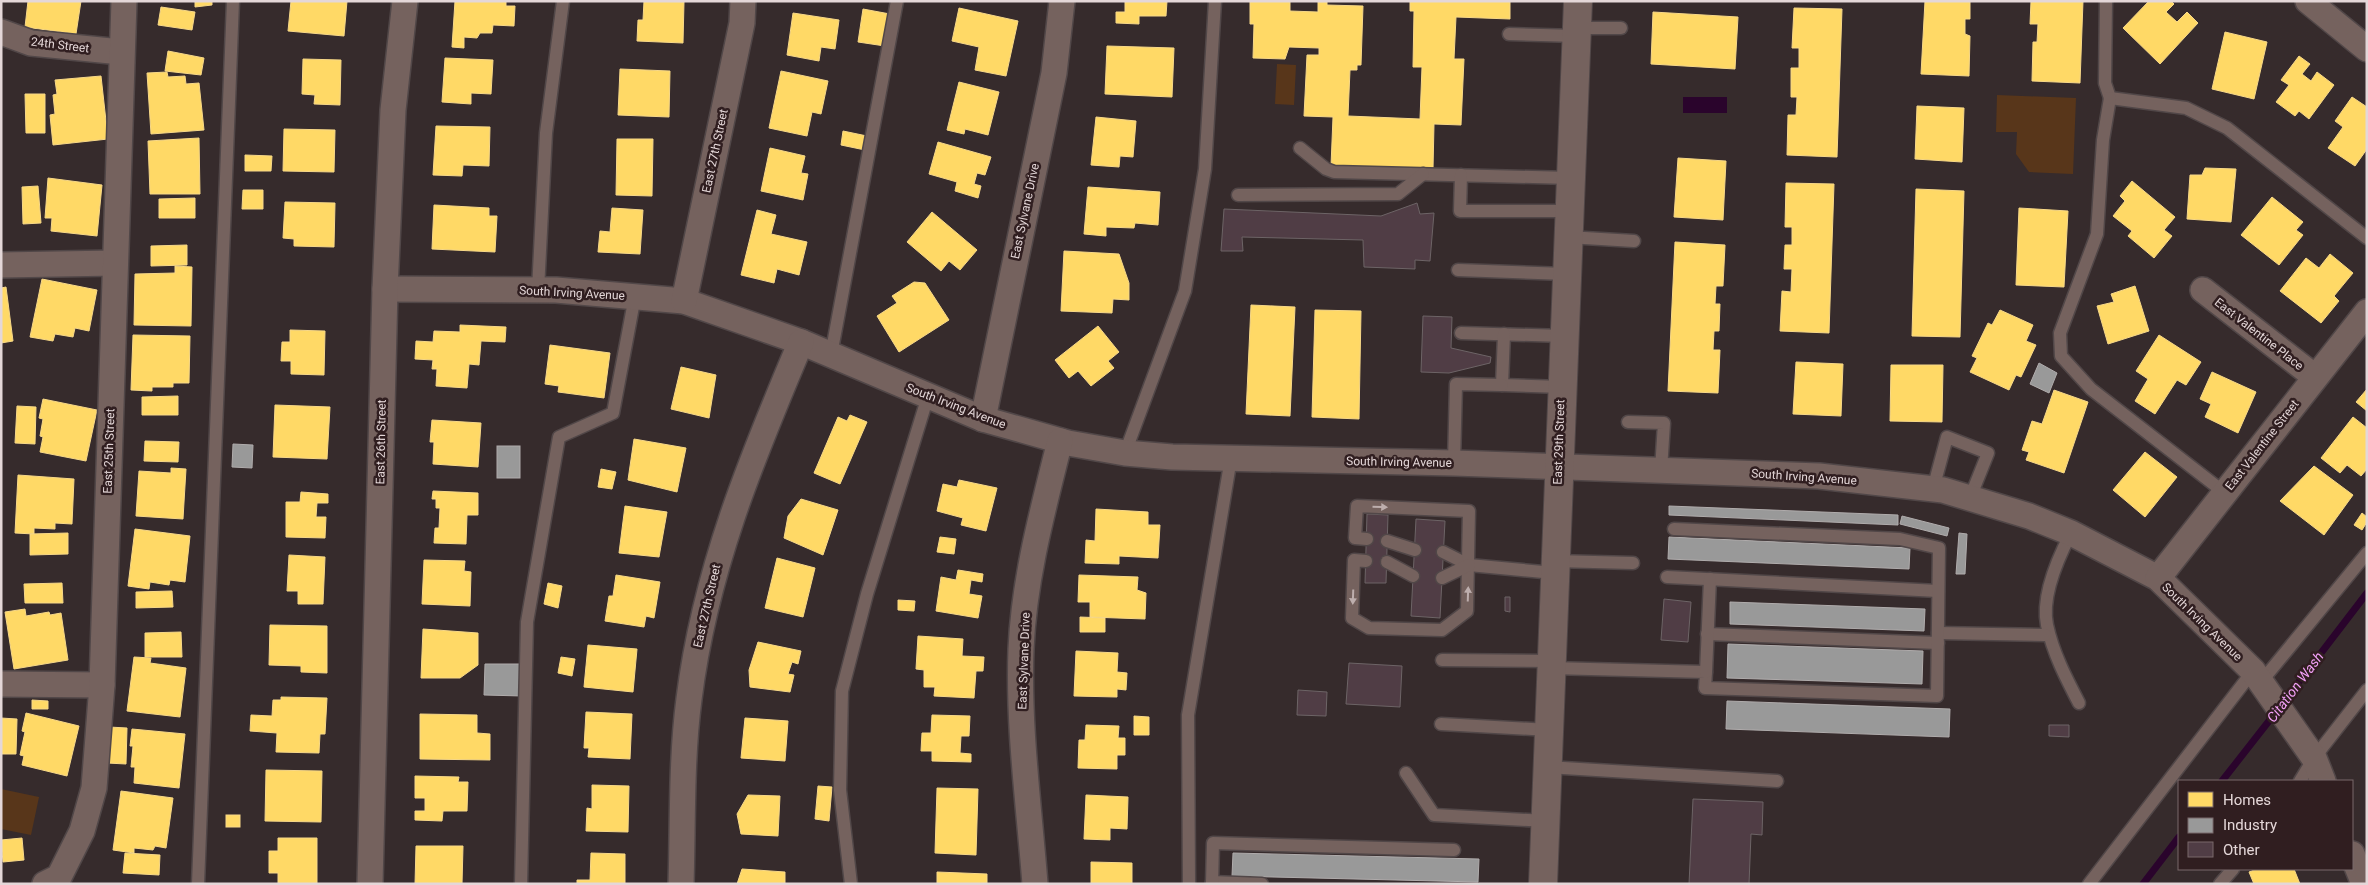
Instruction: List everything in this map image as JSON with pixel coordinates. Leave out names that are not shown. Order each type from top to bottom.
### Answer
[{"type":"street","name":"East 25th Street","points":[[45,884],[59,877],[82,831],[94,788],[102,685],[124,1]]},
{"type":"street","name":"East 26th Street","points":[[370,884],[385,289],[393,110],[404,1]]},
{"type":"street","name":"East 27th Street","points":[[684,301],[742,22],[743,1]]},
{"type":"street","name":"East Sylvane Drive","points":[[983,419],[1054,73],[1062,1]]},
{"type":"street","points":[[2308,1],[2367,49]]},
{"type":"street","name":"East 29th Street","points":[[1543,884],[1577,22]]},
{"type":"street","name":"24th Street","points":[[1,32],[30,43],[121,52]]},
{"type":"street","points":[[1,264],[115,263]]},
{"type":"street","name":"South Irving Avenue","points":[[385,289],[538,290],[684,301],[801,342],[983,419],[1060,441],[1125,453],[1819,476],[1933,489],[1970,498],[2029,516],[2071,533],[2158,578],[2257,677],[2314,758],[2323,780]]},
{"type":"street","name":"East Valentine Place","points":[[2203,290],[2315,377]]},
{"type":"street","name":"East Valentine Street","points":[[2158,578],[2367,312]]},
{"type":"street","name":"East 27th Street","points":[[681,884],[685,737],[699,637],[712,576],[733,510],[801,342]]},
{"type":"street","name":"East Sylvane Drive","points":[[1035,884],[1024,751],[1021,650],[1028,584],[1060,441]]},
{"type":"street","points":[[1,684],[102,685]]},
{"type":"street","points":[[2353,856],[2364,884]]},
{"type":"lane","points":[[198,884],[233,1]]},
{"type":"lane","points":[[538,290],[546,132],[563,1]]},
{"type":"lane","points":[[831,355],[897,1]]},
{"type":"lane","points":[[1125,453],[1184,291],[1205,169],[1215,1]]},
{"type":"lane","points":[[2106,1],[2105,83],[2110,98],[2103,140],[2097,234],[2060,333],[2061,356],[2091,389],[2225,493]]},
{"type":"lane","points":[[1509,34],[1577,22],[1621,28]]},
{"type":"lane","points":[[2110,98],[2186,108],[2227,128],[2367,238]]},
{"type":"lane","points":[[1300,148],[1326,170],[1334,172],[1570,178]]},
{"type":"lane","points":[[1238,195],[1398,194],[1423,174]]},
{"type":"lane","points":[[1461,174],[1460,211],[1568,224],[1634,240]]},
{"type":"lane","points":[[1458,270],[1566,274]]},
{"type":"lane","points":[[521,884],[527,622],[560,437],[613,414],[635,296]]},
{"type":"lane","points":[[1461,333],[1564,336]]},
{"type":"lane","points":[[1502,385],[1504,334]]},
{"type":"lane","points":[[1454,463],[1456,384],[1562,387]]},
{"type":"lane","points":[[851,884],[840,790],[842,691],[867,594],[928,396]]},
{"type":"lane","points":[[1628,422],[1664,424],[1662,470]]},
{"type":"lane","points":[[1933,489],[1948,436],[1988,453],[1970,498]]},
{"type":"lane","points":[[1189,884],[1188,715],[1231,458]]},
{"type":"lane","points":[[1357,506],[1469,511],[1469,565],[1467,611],[1442,630],[1369,628],[1352,618],[1361,539],[1357,506]]},
{"type":"lane","points":[[1674,529],[1907,541],[1939,548],[1937,696],[1705,688],[1710,579]]},
{"type":"lane","points":[[2071,533],[2057,560],[2050,582],[2046,623],[2061,667],[2079,703]]},
{"type":"lane","points":[[1387,541],[1415,550]]},
{"type":"lane","points":[[1443,552],[1469,565],[1555,567],[1633,563]]},
{"type":"lane","points":[[2089,884],[2257,677],[2367,553]]},
{"type":"lane","points":[[1387,562],[1413,576]]},
{"type":"lane","points":[[1442,578],[1469,565]]},
{"type":"lane","points":[[1667,578],[1938,591]]},
{"type":"lane","points":[[1708,634],[1938,638],[2046,635]]},
{"type":"lane","points":[[1442,660],[1706,672]]},
{"type":"lane","points":[[2301,780],[2314,758],[2367,690]]},
{"type":"lane","points":[[1441,724],[1549,730]]},
{"type":"lane","points":[[1547,767],[1777,781]]},
{"type":"lane","points":[[1406,773],[1434,815],[1545,821]]},
{"type":"lane","points":[[1262,884],[1212,883],[1213,843],[1454,850]]},
{"type":"lane","points":[[2220,884],[2232,870]]},
{"type":"shaded area","points":[[1277,64],[1296,65],[1294,105],[1275,104]]},
{"type":"shaded area","points":[[1997,95],[2076,98],[2073,174],[2029,172],[2016,154],[2017,132],[1996,132]]},
{"type":"shaded area","points":[[1683,97],[1727,97],[1727,113],[1683,113]]},
{"type":"shaded area","points":[[1,789],[39,797],[31,835],[1,829]]},
{"type":"building: Homes","points":[[28,1],[81,1],[76,34],[25,27]]},
{"type":"building: Homes","points":[[195,1],[212,1],[212,5],[195,7]]},
{"type":"building: Homes","points":[[291,1],[347,1],[344,36],[288,31]]},
{"type":"building: Homes","points":[[455,1],[506,1],[506,6],[515,6],[514,26],[493,25],[492,33],[480,33],[477,38],[464,37],[464,48],[452,47]]},
{"type":"building: Homes","points":[[644,1],[684,2],[683,43],[637,41],[638,20],[643,20]]},
{"type":"building: Homes","points":[[1125,1],[1167,1],[1166,16],[1139,16],[1139,24],[1116,23],[1116,12],[1125,12]]},
{"type":"building: Homes","points":[[1250,1],[1290,1],[1290,11],[1318,12],[1318,2],[1327,2],[1327,5],[1363,6],[1361,65],[1357,65],[1357,70],[1350,70],[1348,116],[1420,119],[1422,67],[1413,67],[1414,11],[1410,11],[1410,1],[1510,1],[1510,19],[1456,17],[1454,59],[1464,59],[1461,125],[1434,124],[1433,169],[1331,166],[1333,117],[1304,116],[1307,55],[1319,55],[1319,48],[1289,47],[1285,59],[1253,58],[1254,24],[1250,24]]},
{"type":"building: Homes","points":[[1925,1],[1970,1],[1970,19],[1965,19],[1965,34],[1970,36],[1969,76],[1921,74]]},
{"type":"building: Homes","points":[[2031,1],[2083,1],[2080,83],[2032,81],[2033,42],[2037,42],[2038,24],[2030,24]]},
{"type":"building: Homes","points":[[2149,1],[2171,1],[2174,4],[2166,12],[2177,22],[2187,12],[2198,23],[2160,64],[2123,28]]},
{"type":"building: Homes","points":[[161,7],[195,12],[192,30],[158,25]]},
{"type":"building: Homes","points":[[959,8],[1018,21],[1006,76],[975,70],[979,47],[952,41]]},
{"type":"building: Homes","points":[[1794,8],[1842,9],[1837,157],[1787,155],[1788,115],[1796,115],[1797,97],[1791,97],[1791,68],[1799,68],[1799,48],[1792,48]]},
{"type":"building: Homes","points":[[863,9],[890,14],[885,46],[858,42]]},
{"type":"building: Homes","points":[[1653,12],[1738,17],[1735,69],[1651,64]]},
{"type":"building: Homes","points":[[793,13],[839,20],[835,49],[821,47],[819,61],[787,55]]},
{"type":"building: Homes","points":[[2225,32],[2267,42],[2254,99],[2212,89]]},
{"type":"building: Homes","points":[[1107,46],[1174,48],[1172,97],[1105,94]]},
{"type":"building: Homes","points":[[168,51],[204,58],[201,75],[165,71]]},
{"type":"building: Homes","points":[[2299,56],[2310,64],[2302,74],[2311,81],[2317,72],[2334,85],[2309,119],[2299,111],[2295,116],[2276,102],[2289,85],[2281,80]]},
{"type":"building: Homes","points":[[445,58],[493,60],[491,94],[471,93],[471,104],[442,102]]},
{"type":"building: Homes","points":[[303,59],[341,60],[340,105],[314,104],[315,95],[302,94]]},
{"type":"building: Homes","points":[[620,69],[670,71],[669,117],[618,115]]},
{"type":"building: Homes","points":[[781,71],[828,81],[821,114],[812,112],[807,136],[769,128]]},
{"type":"building: Homes","points":[[167,72],[168,77],[185,76],[186,84],[199,83],[204,130],[151,134],[147,73]]},
{"type":"building: Homes","points":[[101,76],[108,139],[53,145],[50,115],[55,114],[53,95],[57,94],[55,80]]},
{"type":"building: Homes","points":[[959,82],[999,92],[988,135],[965,129],[964,134],[947,130]]},
{"type":"building: Homes","points":[[25,94],[45,94],[45,133],[26,133]]},
{"type":"building: Homes","points":[[2352,97],[2367,107],[2367,149],[2355,166],[2328,148],[2343,127],[2335,121]]},
{"type":"building: Homes","points":[[1917,106],[1964,108],[1962,162],[1915,159]]},
{"type":"building: Homes","points":[[1096,117],[1136,121],[1133,157],[1120,156],[1119,167],[1091,165]]},
{"type":"building: Homes","points":[[436,126],[490,127],[489,166],[463,165],[462,176],[433,175]]},
{"type":"building: Homes","points":[[284,129],[335,130],[334,172],[283,171]]},
{"type":"building: Homes","points":[[843,131],[867,136],[865,150],[841,145]]},
{"type":"building: Homes","points":[[199,138],[200,194],[150,194],[148,141]]},
{"type":"building: Homes","points":[[617,139],[653,139],[652,196],[616,195]]},
{"type":"building: Homes","points":[[938,142],[991,157],[985,175],[977,173],[974,184],[981,186],[978,198],[955,191],[957,182],[929,174]]},
{"type":"building: Homes","points":[[770,148],[805,156],[801,173],[808,174],[803,200],[761,191]]},
{"type":"building: Homes","points":[[245,155],[272,156],[271,171],[245,171]]},
{"type":"building: Homes","points":[[1678,158],[1726,161],[1723,220],[1674,217]]},
{"type":"building: Homes","points":[[2205,168],[2236,169],[2231,222],[2187,219],[2190,175],[2202,175]]},
{"type":"building: Homes","points":[[48,178],[102,185],[97,236],[51,231],[52,218],[45,218]]},
{"type":"building: Homes","points":[[2132,181],[2175,217],[2164,230],[2172,236],[2154,258],[2128,236],[2132,231],[2113,216],[2125,201],[2120,196]]},
{"type":"building: Homes","points":[[1786,183],[1834,184],[1829,333],[1780,331],[1782,291],[1791,292],[1792,269],[1784,269],[1785,245],[1792,245],[1792,227],[1785,227]]},
{"type":"building: Homes","points":[[38,186],[41,223],[23,224],[22,187]]},
{"type":"building: Homes","points":[[1088,187],[1160,192],[1158,225],[1135,223],[1134,228],[1106,227],[1106,236],[1084,234]]},
{"type":"building: Homes","points":[[1916,189],[1964,191],[1960,337],[1912,336]]},
{"type":"building: Homes","points":[[243,190],[263,190],[263,209],[242,209]]},
{"type":"building: Homes","points":[[2272,197],[2303,222],[2296,230],[2303,235],[2279,265],[2241,235]]},
{"type":"building: Homes","points":[[195,198],[195,218],[159,218],[159,199]]},
{"type":"building: Homes","points":[[285,202],[335,203],[334,247],[294,246],[294,239],[283,238]]},
{"type":"building: Homes","points":[[434,205],[489,208],[489,216],[497,216],[495,252],[432,249]]},
{"type":"building: Homes","points":[[612,208],[643,210],[640,254],[598,252],[600,231],[610,232]]},
{"type":"building: Homes","points":[[2019,208],[2068,211],[2064,287],[2016,285]]},
{"type":"building: Homes","points":[[757,210],[776,215],[771,234],[807,242],[799,275],[777,269],[774,283],[741,275]]},
{"type":"building: Homes","points":[[932,212],[977,250],[960,270],[949,261],[941,271],[907,242]]},
{"type":"building: Homes","points":[[1675,242],[1725,245],[1723,286],[1716,286],[1715,304],[1720,304],[1719,331],[1714,331],[1713,350],[1720,350],[1718,393],[1668,391]]},
{"type":"building: Homes","points":[[187,245],[187,265],[151,266],[151,246]]},
{"type":"building: Homes","points":[[1064,251],[1119,254],[1129,283],[1129,300],[1113,299],[1112,313],[1061,311]]},
{"type":"building: Homes","points":[[2330,254],[2353,273],[2334,296],[2339,301],[2321,323],[2280,291],[2306,258],[2319,268]]},
{"type":"building: Homes","points":[[175,266],[192,267],[191,326],[134,325],[135,274],[175,273]]},
{"type":"building: Homes","points":[[42,279],[97,290],[89,331],[75,328],[73,337],[55,334],[53,341],[30,337]]},
{"type":"building: Homes","points":[[914,282],[925,283],[949,320],[899,352],[877,316],[897,303],[892,296]]},
{"type":"building: Homes","points":[[2135,286],[2149,331],[2108,344],[2097,306],[2114,302],[2111,294]]},
{"type":"building: Homes","points":[[6,287],[13,341],[1,343],[1,288]]},
{"type":"building: Homes","points":[[1251,305],[1295,307],[1290,416],[1246,414]]},
{"type":"building: Homes","points":[[1315,310],[1361,311],[1359,419],[1312,417]]},
{"type":"building: Homes","points":[[2000,310],[2033,325],[2026,341],[2036,345],[2021,377],[2016,375],[2009,390],[1970,372],[1977,358],[1972,356],[1988,323],[1992,325]]},
{"type":"building: Homes","points":[[460,325],[506,327],[505,342],[481,341],[479,365],[469,364],[467,388],[436,386],[437,369],[432,369],[433,360],[415,359],[416,341],[433,342],[434,331],[460,332]]},
{"type":"building: Homes","points":[[1098,326],[1119,352],[1108,361],[1114,368],[1091,386],[1078,371],[1069,378],[1055,360]]},
{"type":"building: Homes","points":[[290,330],[325,331],[324,375],[291,374],[291,361],[281,361],[282,342],[290,342]]},
{"type":"building: Homes","points":[[133,335],[190,336],[189,383],[173,383],[173,387],[152,387],[152,391],[131,390]]},
{"type":"building: Homes","points":[[2159,335],[2201,362],[2186,385],[2177,380],[2155,414],[2135,401],[2148,379],[2136,371]]},
{"type":"building: Homes","points":[[550,345],[610,353],[604,398],[558,392],[559,386],[545,384]]},
{"type":"building: Homes","points":[[1796,362],[1843,364],[1841,416],[1793,414]]},
{"type":"building: Homes","points":[[1891,365],[1943,365],[1942,422],[1890,421]]},
{"type":"building: Homes","points":[[681,367],[716,375],[709,418],[671,409]]},
{"type":"building: Homes","points":[[2212,372],[2256,392],[2238,433],[2205,417],[2211,404],[2200,399]]},
{"type":"building: Homes","points":[[2367,389],[2367,411],[2356,402]]},
{"type":"building: Homes","points":[[2054,390],[2088,402],[2064,473],[2026,460],[2029,452],[2022,450],[2032,421],[2042,424]]},
{"type":"building: Homes","points":[[178,396],[178,415],[142,415],[142,397]]},
{"type":"building: Homes","points":[[43,399],[97,410],[86,461],[40,452],[43,437],[40,436],[43,419],[39,418]]},
{"type":"building: Homes","points":[[275,405],[330,407],[327,459],[273,457]]},
{"type":"building: Homes","points":[[17,406],[36,407],[35,444],[15,443]]},
{"type":"building: Homes","points":[[850,415],[867,422],[840,484],[814,473],[838,417],[847,421]]},
{"type":"building: Homes","points":[[2353,417],[2367,428],[2367,469],[2361,476],[2347,465],[2340,473],[2321,458]]},
{"type":"building: Homes","points":[[432,420],[481,423],[478,467],[433,464],[434,442],[430,442]]},
{"type":"building: Homes","points":[[634,439],[686,448],[677,492],[628,480]]},
{"type":"building: Homes","points":[[145,441],[179,442],[178,462],[144,461]]},
{"type":"building: Homes","points":[[2145,452],[2177,477],[2145,517],[2113,490]]},
{"type":"building: Homes","points":[[2314,466],[2353,495],[2324,535],[2280,501]]},
{"type":"building: Homes","points":[[171,468],[186,469],[183,519],[136,516],[139,471],[171,473]]},
{"type":"building: Homes","points":[[601,469],[616,472],[612,489],[598,487]]},
{"type":"building: Homes","points":[[18,475],[74,479],[72,524],[55,523],[55,529],[34,528],[34,534],[15,533]]},
{"type":"building: Homes","points":[[959,480],[997,488],[986,531],[961,525],[963,518],[937,511],[943,484],[957,487]]},
{"type":"building: Homes","points":[[433,491],[478,493],[478,515],[467,515],[466,544],[434,543],[435,528],[439,528],[440,508],[436,508],[436,499],[432,499]]},
{"type":"building: Homes","points":[[301,492],[328,494],[328,503],[317,503],[316,517],[326,517],[325,538],[286,537],[286,502],[300,502]]},
{"type":"building: Homes","points":[[801,499],[838,510],[823,555],[784,538],[788,516]]},
{"type":"building: Homes","points":[[625,506],[667,512],[659,557],[619,553]]},
{"type":"building: Homes","points":[[1096,509],[1148,512],[1148,525],[1160,525],[1158,558],[1119,556],[1119,564],[1085,563],[1086,540],[1095,541]]},
{"type":"building: Homes","points":[[2362,513],[2367,517],[2367,522],[2362,530],[2354,525]]},
{"type":"building: Homes","points":[[135,529],[190,536],[185,582],[170,580],[169,585],[150,582],[149,589],[128,586]]},
{"type":"building: Homes","points":[[68,533],[68,554],[30,555],[30,534]]},
{"type":"building: Homes","points":[[940,537],[956,539],[954,554],[937,552]]},
{"type":"building: Homes","points":[[289,555],[325,557],[323,604],[298,604],[298,591],[287,591]]},
{"type":"building: Homes","points":[[777,558],[815,568],[803,617],[765,608]]},
{"type":"building: Homes","points":[[424,560],[465,561],[464,571],[471,572],[470,606],[422,604]]},
{"type":"building: Homes","points":[[958,570],[983,574],[982,582],[971,580],[969,594],[982,596],[978,618],[936,611],[941,577],[956,580]]},
{"type":"building: Homes","points":[[616,575],[660,582],[654,618],[646,616],[644,627],[605,621],[609,596],[613,596]]},
{"type":"building: Homes","points":[[1079,575],[1138,577],[1137,590],[1146,593],[1145,619],[1090,617],[1090,602],[1078,602]]},
{"type":"building: Homes","points":[[62,583],[63,603],[25,603],[24,584]]},
{"type":"building: Homes","points":[[548,583],[562,586],[558,608],[544,604]]},
{"type":"building: Homes","points":[[172,591],[173,607],[136,608],[136,592]]},
{"type":"building: Homes","points":[[898,600],[915,601],[914,611],[898,610]]},
{"type":"building: Homes","points":[[25,609],[26,616],[49,612],[50,615],[61,613],[68,660],[14,669],[5,612]]},
{"type":"building: Homes","points":[[1080,617],[1105,618],[1105,632],[1080,632]]},
{"type":"building: Homes","points":[[270,625],[327,626],[327,673],[301,672],[301,666],[269,665]]},
{"type":"building: Homes","points":[[423,629],[478,633],[478,665],[460,678],[421,678]]},
{"type":"building: Homes","points":[[181,632],[182,657],[145,657],[145,633]]},
{"type":"building: Homes","points":[[918,636],[963,639],[962,656],[984,657],[983,671],[976,671],[974,698],[934,696],[935,687],[924,687],[924,670],[916,669]]},
{"type":"building: Homes","points":[[758,642],[801,651],[798,664],[792,662],[788,674],[794,675],[790,692],[750,687],[749,670]]},
{"type":"building: Homes","points":[[588,645],[637,649],[633,692],[584,687]]},
{"type":"building: Homes","points":[[1076,651],[1118,653],[1117,672],[1127,673],[1126,690],[1117,689],[1117,697],[1074,696]]},
{"type":"building: Homes","points":[[134,657],[151,658],[150,663],[186,668],[180,717],[127,711]]},
{"type":"building: Homes","points":[[561,657],[575,659],[572,676],[558,673]]},
{"type":"building: Homes","points":[[281,697],[327,698],[325,734],[320,734],[319,753],[276,752],[277,733],[250,731],[251,715],[272,716],[273,700],[281,700]]},
{"type":"building: Homes","points":[[32,700],[48,701],[48,709],[32,709]]},
{"type":"building: Homes","points":[[586,712],[632,714],[630,759],[588,757],[589,748],[584,748]]},
{"type":"building: Homes","points":[[26,713],[79,726],[67,776],[22,765],[24,756],[20,755],[25,732],[22,731]]},
{"type":"building: Homes","points":[[420,714],[477,715],[477,733],[490,734],[490,760],[420,759]]},
{"type":"building: Homes","points":[[932,715],[970,716],[969,736],[961,736],[960,753],[971,754],[971,762],[932,761],[932,751],[921,751],[922,733],[931,733]]},
{"type":"building: Homes","points":[[1134,716],[1149,717],[1149,735],[1134,735]]},
{"type":"building: Homes","points":[[1,718],[17,719],[16,754],[1,754]]},
{"type":"building: Homes","points":[[745,718],[788,721],[785,761],[741,758]]},
{"type":"building: Homes","points":[[1086,725],[1119,726],[1118,738],[1125,738],[1125,755],[1117,755],[1117,769],[1078,768],[1079,740],[1085,740]]},
{"type":"building: Homes","points":[[109,727],[127,728],[126,764],[107,763]]},
{"type":"building: Homes","points":[[132,729],[185,734],[179,788],[134,783],[135,767],[131,767],[133,746],[130,746]]},
{"type":"building: Homes","points":[[266,770],[322,771],[321,822],[265,821]]},
{"type":"building: Homes","points":[[415,776],[459,777],[458,782],[468,782],[467,811],[443,811],[442,821],[415,820],[415,811],[425,811],[425,798],[415,798]]},
{"type":"building: Homes","points":[[592,785],[629,786],[628,832],[586,831],[587,808],[592,809]]},
{"type":"building: Homes","points":[[818,786],[832,787],[829,821],[815,819]]},
{"type":"building: Homes","points":[[937,788],[978,789],[976,855],[935,853]]},
{"type":"building: Homes","points":[[121,791],[173,798],[166,848],[155,846],[153,850],[134,848],[134,853],[113,850]]},
{"type":"building: Homes","points":[[748,795],[780,796],[778,836],[741,834],[737,814]]},
{"type":"building: Homes","points":[[1086,795],[1128,797],[1127,829],[1110,828],[1110,840],[1084,839]]},
{"type":"building: Homes","points":[[226,815],[240,815],[240,827],[226,827]]},
{"type":"building: Homes","points":[[22,838],[24,860],[3,862],[1,840]]},
{"type":"building: Homes","points":[[278,838],[317,838],[317,884],[278,884],[278,873],[269,873],[269,851],[278,851]]},
{"type":"building: Homes","points":[[416,846],[463,846],[462,884],[415,884]]},
{"type":"building: Homes","points":[[125,853],[160,855],[159,875],[123,873]]},
{"type":"building: Homes","points":[[591,853],[625,854],[625,884],[577,884],[577,880],[590,880]]},
{"type":"building: Homes","points":[[1091,862],[1132,863],[1132,884],[1091,884]]},
{"type":"building: Homes","points":[[742,869],[785,872],[785,884],[737,884]]},
{"type":"building: Homes","points":[[2254,870],[2294,870],[2300,884],[2254,884],[2249,872]]},
{"type":"building: Homes","points":[[937,872],[987,874],[987,884],[937,884]]},
{"type":"building: Industry","points":[[2039,363],[2057,373],[2049,393],[2030,384]]},
{"type":"building: Industry","points":[[233,444],[253,445],[252,468],[232,467]]},
{"type":"building: Industry","points":[[497,446],[520,446],[520,478],[497,478]]},
{"type":"building: Industry","points":[[1669,506],[1898,515],[1898,525],[1669,515]]},
{"type":"building: Industry","points":[[1902,516],[1949,528],[1947,536],[1900,524]]},
{"type":"building: Industry","points":[[1959,533],[1967,534],[1965,574],[1956,574]]},
{"type":"building: Industry","points":[[1669,537],[1910,548],[1909,569],[1668,559]]},
{"type":"building: Industry","points":[[1730,602],[1925,609],[1924,631],[1730,624]]},
{"type":"building: Industry","points":[[1728,644],[1923,651],[1922,684],[1727,678]]},
{"type":"building: Industry","points":[[485,664],[522,664],[522,696],[484,695]]},
{"type":"building: Industry","points":[[1727,701],[1950,709],[1949,737],[1726,729]]},
{"type":"building: Industry","points":[[1233,853],[1479,859],[1478,882],[1232,876]]},
{"type":"building: Other","points":[[1417,203],[1420,214],[1434,213],[1430,261],[1415,260],[1415,269],[1364,267],[1363,240],[1242,237],[1243,251],[1221,251],[1224,209],[1381,216]]},
{"type":"building: Other","points":[[1423,316],[1452,317],[1451,348],[1491,357],[1490,363],[1449,373],[1421,372]]},
{"type":"building: Other","points":[[1367,514],[1388,515],[1386,583],[1365,583]]},
{"type":"building: Other","points":[[1416,519],[1445,521],[1440,618],[1411,616]]},
{"type":"building: Other","points":[[1505,597],[1510,597],[1510,612],[1505,611]]},
{"type":"building: Other","points":[[1664,599],[1691,602],[1688,642],[1661,640]]},
{"type":"building: Other","points":[[1349,663],[1402,666],[1400,707],[1346,704]]},
{"type":"building: Other","points":[[1298,690],[1327,692],[1326,716],[1297,715]]},
{"type":"building: Other","points":[[2049,725],[2069,725],[2069,737],[2049,736]]},
{"type":"building: Other","points":[[1693,799],[1763,802],[1762,835],[1751,834],[1749,884],[1689,884]]},
{"type":"waterway","name":"Citation Wash","points":[[2282,704],[2367,593]]},
{"type":"waterway","name":"Citation Wash","points":[[2223,780],[2276,712]]},
{"type":"waterway","name":"Citation Wash","points":[[2143,884],[2178,838]]}]
